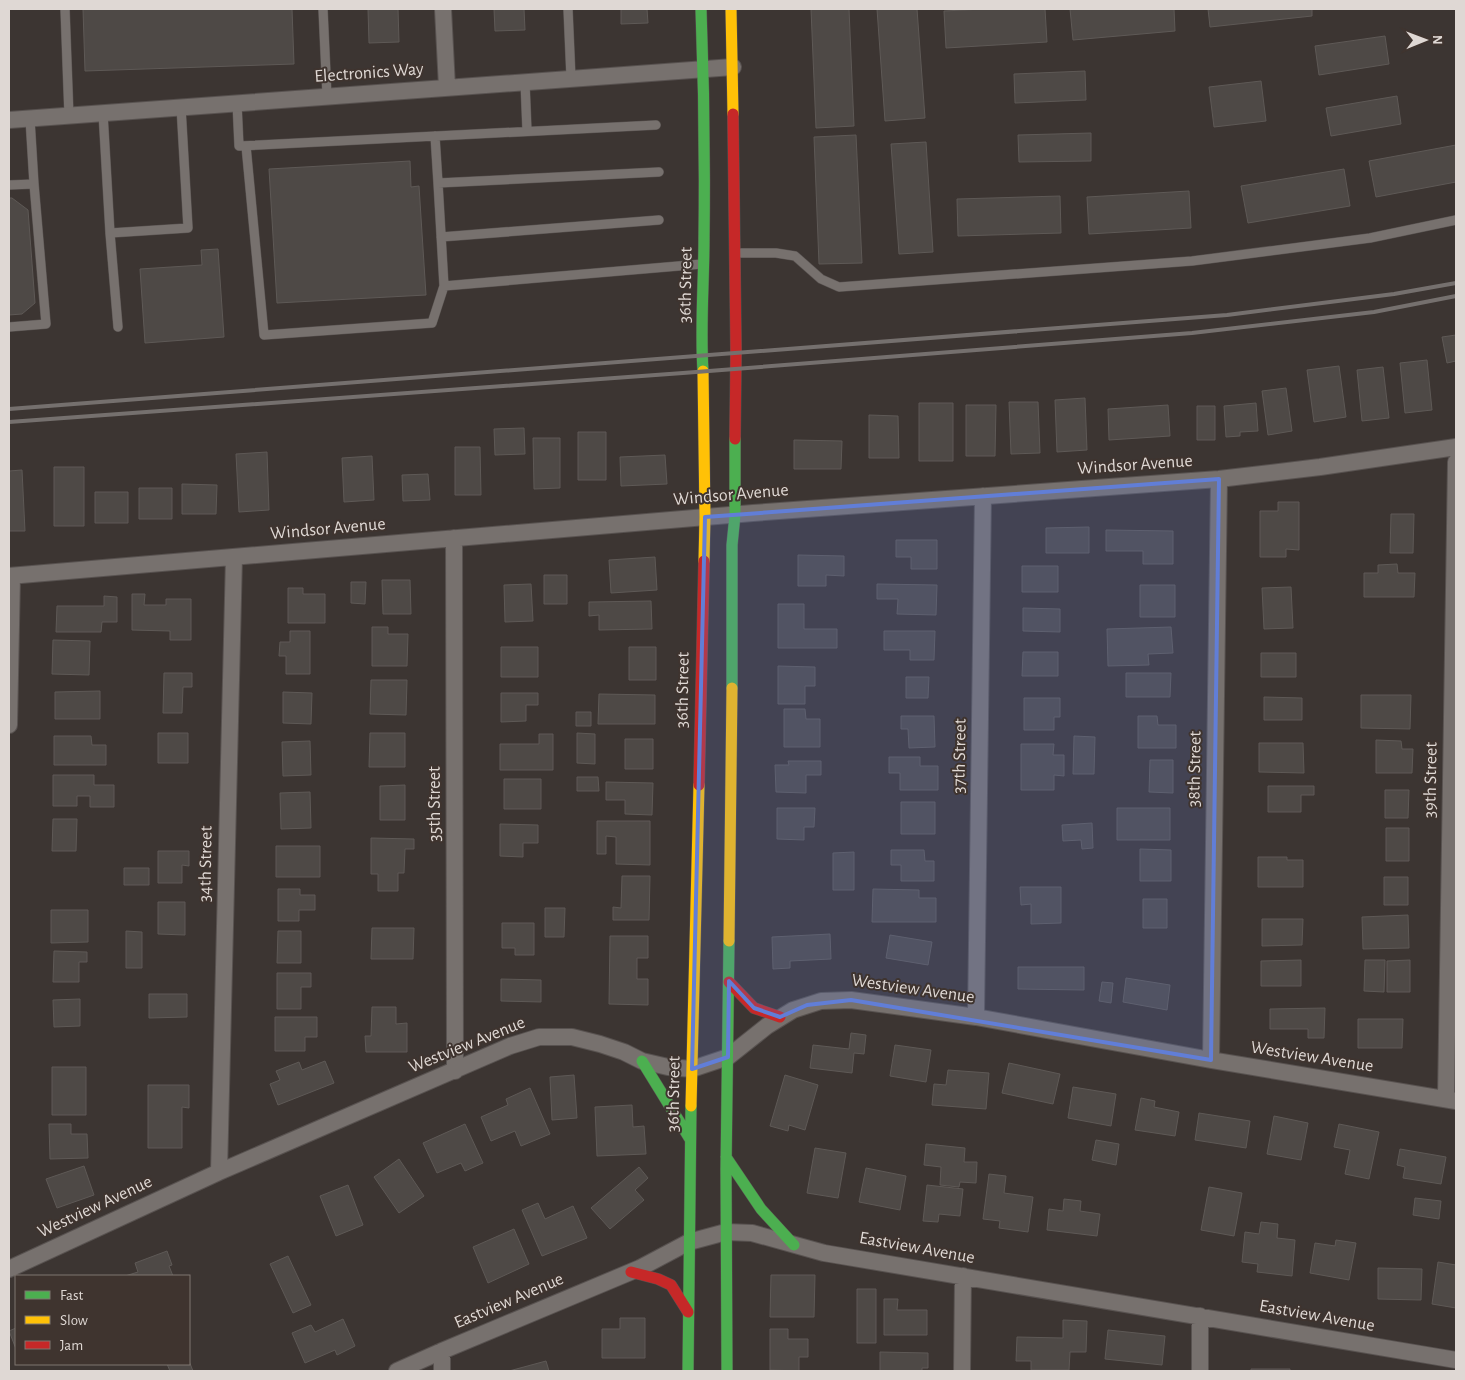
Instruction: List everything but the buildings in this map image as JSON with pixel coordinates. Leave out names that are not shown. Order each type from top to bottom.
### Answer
[{"type":"street","points":[[443,9],[447,88]]},
{"type":"street","name":"36th Street","points":[[688,1371],[690,1139],[705,517],[703,370],[701,354],[704,264],[704,69],[701,9]]},
{"type":"street","points":[[727,1371],[726,1157],[732,832],[731,564],[735,515],[731,9]]},
{"type":"street","name":"Electronics Way","points":[[9,120],[732,67]]},
{"type":"street","name":"Windsor Avenue","points":[[10,576],[705,517],[1219,478],[1320,467],[1456,448]]},
{"type":"street","name":"39th Street","points":[[1451,1100],[1456,462]]},
{"type":"street","name":"38th Street","points":[[1211,1060],[1219,478]]},
{"type":"street","name":"37th Street","points":[[976,1018],[983,496]]},
{"type":"street","name":"35th Street","points":[[454,538],[455,1071]]},
{"type":"street","name":"34th Street","points":[[219,1172],[234,558]]},
{"type":"street","points":[[9,725],[10,576]]},
{"type":"street","points":[[729,982],[754,1008],[780,1017]]},
{"type":"street","name":"Westview Avenue","points":[[9,1269],[219,1172],[510,1046],[539,1037],[572,1037],[624,1052],[642,1061],[668,1067],[692,1069],[728,1057],[780,1017],[807,1005],[836,1000],[852,1000],[976,1018],[1451,1100]]},
{"type":"street","points":[[642,1061],[690,1139]]},
{"type":"street","points":[[726,1157],[761,1209],[794,1245]]},
{"type":"street","name":"Eastview Avenue","points":[[397,1371],[631,1272],[689,1242],[726,1232],[752,1233],[824,1253],[1200,1316],[1438,1364],[1456,1360]]},
{"type":"street","points":[[631,1272],[658,1279],[671,1285],[688,1312]]},
{"type":"street","points":[[962,1371],[963,1276]]},
{"type":"street","points":[[1200,1316],[1200,1371]]},
{"type":"street","points":[[442,1351],[442,1371]]},
{"type":"lane","points":[[65,9],[69,116]]},
{"type":"lane","points":[[324,9],[327,96]]},
{"type":"lane","points":[[568,9],[571,78]]},
{"type":"lane","points":[[525,82],[527,131]]},
{"type":"lane","points":[[237,103],[239,146],[656,125]]},
{"type":"lane","points":[[110,233],[188,228],[180,107]]},
{"type":"lane","points":[[103,113],[118,327]]},
{"type":"lane","points":[[9,327],[46,324],[30,118]]},
{"type":"lane","points":[[246,146],[264,335],[432,324],[444,286],[435,136]]},
{"type":"lane","points":[[438,183],[658,172]]},
{"type":"lane","points":[[9,185],[34,184]]},
{"type":"lane","points":[[441,237],[659,220]]},
{"type":"lane","points":[[734,253],[776,253],[795,256],[821,279],[839,287],[1192,261],[1370,238],[1456,220]]},
{"type":"lane","points":[[444,286],[704,264]]},
{"type":"highlighted area","points":[[1219,479],[1211,1060],[851,1000],[807,1005],[780,1017],[754,1008],[729,981],[728,1057],[692,1069],[705,517]]},
{"type":"railway","points":[[9,409],[1227,315],[1394,294],[1456,283]]},
{"type":"railway","points":[[9,422],[683,373],[1192,333],[1374,312],[1456,296]]},
{"type":"traffic: fast","points":[[701,9],[704,95],[703,371]]},
{"type":"traffic: fast","points":[[732,688],[732,545],[735,515],[735,439]]},
{"type":"traffic: fast","points":[[727,1371],[726,1169],[729,941]]},
{"type":"traffic: fast","points":[[642,1061],[690,1139]]},
{"type":"traffic: fast","points":[[688,1371],[691,1106]]},
{"type":"traffic: fast","points":[[726,1157],[761,1209],[794,1245]]},
{"type":"traffic: slow","points":[[731,9],[733,114]]},
{"type":"traffic: slow","points":[[703,371],[704,561]]},
{"type":"traffic: slow","points":[[729,941],[732,688]]},
{"type":"traffic: slow","points":[[691,1106],[699,785]]},
{"type":"traffic: jam","points":[[733,114],[736,351],[735,439]]},
{"type":"traffic: jam","points":[[699,785],[704,561]]},
{"type":"traffic: jam","points":[[729,982],[754,1008],[780,1017]]},
{"type":"traffic: jam","points":[[631,1272],[658,1279],[671,1285],[688,1312]]}]
